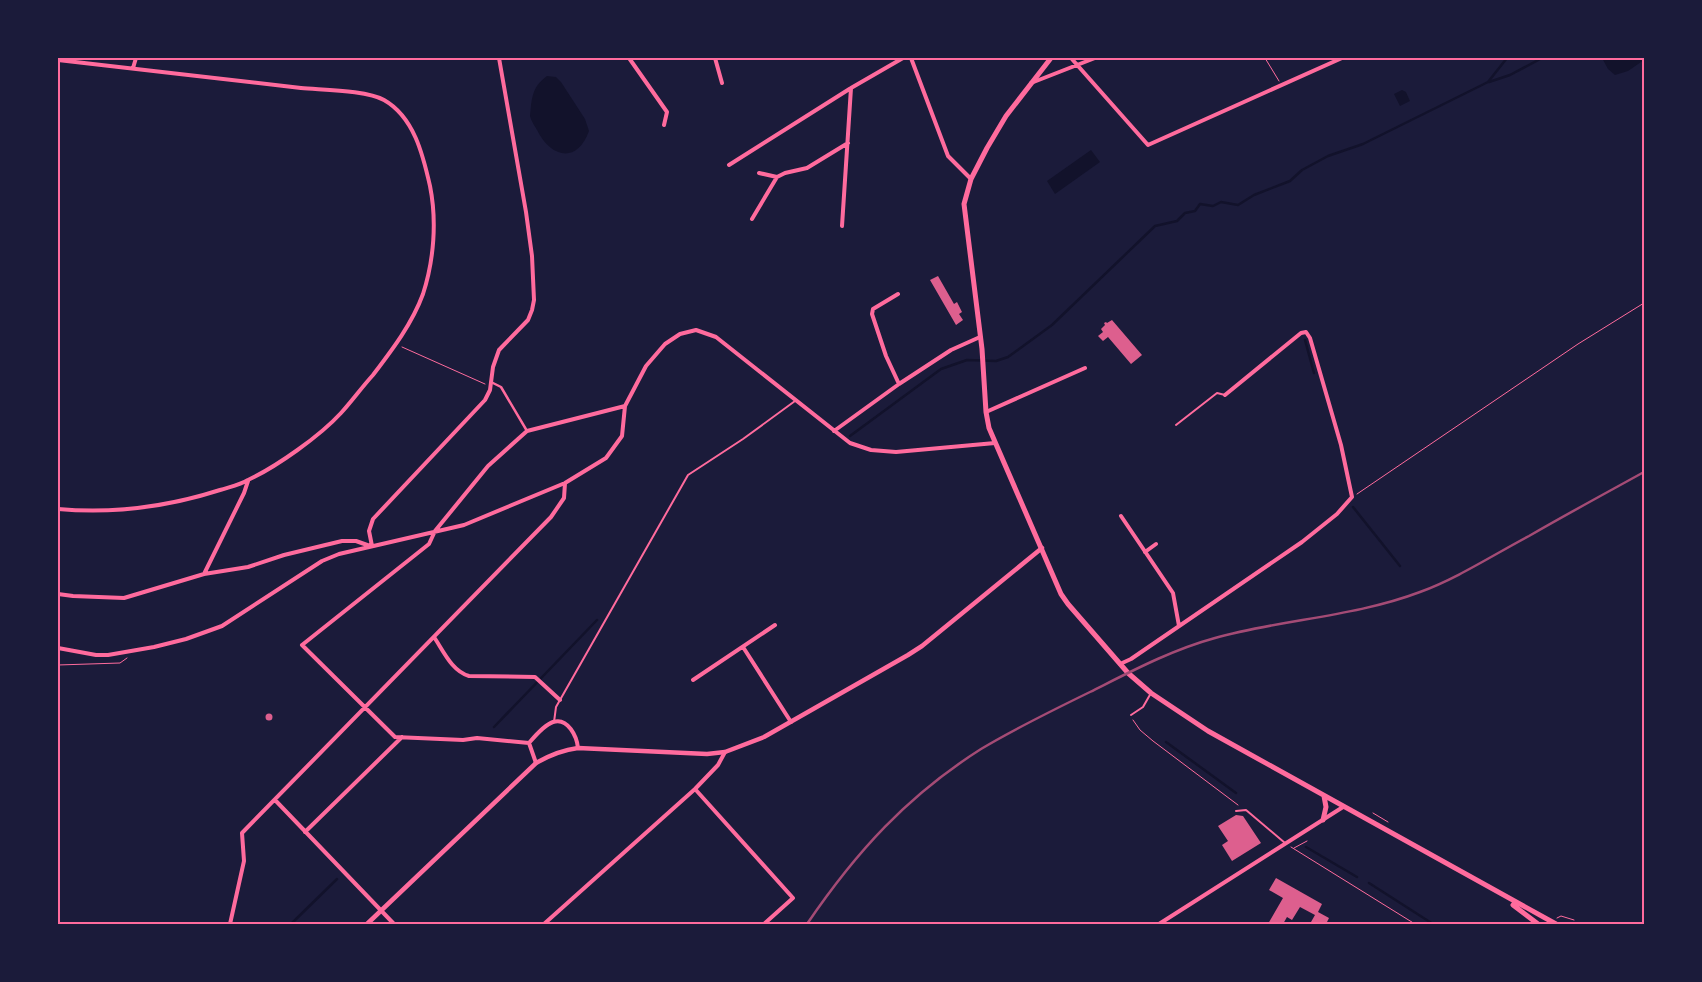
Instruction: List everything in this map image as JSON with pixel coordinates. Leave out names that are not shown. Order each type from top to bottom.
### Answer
[{"type":"main road","points":[[1050,58],[1006,116],[971,180],[964,204],[982,349],[986,412],[995,443],[1064,600],[1120,664],[1151,693],[1208,731],[1553,923]]},
{"type":"main road","points":[[1324,796],[1326,807],[1324,820]]},
{"type":"main road","points":[[1505,898],[1538,924]]},
{"type":"street","points":[[133,68],[136,58]]},
{"type":"street","points":[[372,546],[368,531],[373,520],[485,400],[499,350],[528,320],[532,310],[534,300],[532,256],[499,58]]},
{"type":"street","points":[[629,58],[667,112],[664,125]]},
{"type":"street","points":[[715,58],[722,83]]},
{"type":"street","points":[[729,164],[903,58]]},
{"type":"street","points":[[911,58],[948,156],[971,180]]},
{"type":"street","points":[[1071,58],[1148,145],[1342,58]]},
{"type":"street","points":[[1029,84],[1095,58]]},
{"type":"street","points":[[58,60],[299,88],[359,93],[384,99],[408,124],[418,142],[426,166],[431,193],[434,228],[431,263],[422,296],[409,322],[396,344],[340,414],[322,432],[248,481],[189,500],[133,510],[82,511],[58,509]]},
{"type":"street","points":[[842,226],[852,88]]},
{"type":"street","points":[[752,219],[777,177],[785,173],[808,168],[848,143]]},
{"type":"street","points":[[759,173],[777,177]]},
{"type":"street","points":[[898,294],[873,309],[872,314],[886,356],[899,384]]},
{"type":"street","points":[[58,648],[102,655],[132,651],[186,639],[222,626],[322,560],[339,554],[464,525],[565,482],[606,458],[622,436],[625,406],[646,366],[666,344],[680,334],[696,330],[716,337],[850,443],[871,450],[896,452],[995,443]]},
{"type":"street","points":[[1120,664],[1131,659],[1302,542],[1352,498],[1341,446],[1310,338],[1306,332],[1301,333],[1225,395]]},
{"type":"street","points":[[834,431],[899,384],[951,350],[980,337]]},
{"type":"street","points":[[986,412],[1085,368]]},
{"type":"street","points":[[491,384],[501,387],[527,431]]},
{"type":"street","points":[[578,748],[572,730],[564,724],[554,722],[529,743],[477,738],[462,740],[395,737],[302,645],[428,544],[435,532],[488,466],[527,431],[625,406]]},
{"type":"street","points":[[204,574],[244,493],[248,481]]},
{"type":"street","points":[[230,924],[244,861],[242,833],[551,517],[564,498],[565,482]]},
{"type":"street","points":[[1121,516],[1173,593],[1178,626]]},
{"type":"street","points":[[58,594],[124,598],[204,574],[248,567],[284,555],[342,541],[356,541],[372,546]]},
{"type":"street","points":[[1145,552],[1156,544]]},
{"type":"street","points":[[367,924],[536,763],[558,752],[578,748],[695,754],[725,752],[764,737],[922,646],[1042,548]]},
{"type":"street","points":[[693,680],[775,625]]},
{"type":"street","points":[[434,637],[460,674],[469,676],[535,677],[560,700]]},
{"type":"street","points":[[743,646],[791,722]]},
{"type":"street","points":[[306,832],[402,737]]},
{"type":"street","points":[[529,743],[536,763]]},
{"type":"street","points":[[544,924],[695,789],[718,765],[725,752]]},
{"type":"street","points":[[695,789],[793,898],[764,924]]},
{"type":"street","points":[[275,800],[394,924]]},
{"type":"street","points":[[1159,924],[1342,807]]},
{"type":"lane","points":[[1176,425],[1217,393],[1225,395]]},
{"type":"lane","points":[[554,722],[554,712],[560,700],[688,475],[743,439],[795,401]]},
{"type":"lane","points":[[1131,715],[1143,707],[1151,693]]},
{"type":"lane","points":[[1236,812],[1246,810],[1286,844]]},
{"type":"path","points":[[1265,58],[1281,85]]},
{"type":"path","points":[[1352,498],[1578,344],[1644,303]]},
{"type":"path","points":[[396,344],[491,384]]},
{"type":"path","points":[[58,665],[120,663],[126,661]]},
{"type":"path","points":[[1131,715],[1134,722],[1153,741],[1246,810]]},
{"type":"path","points":[[1372,813],[1388,822]]},
{"type":"path","points":[[1294,848],[1307,841]]},
{"type":"path","points":[[1286,844],[1296,852],[1415,924]]},
{"type":"path","points":[[1553,923],[1561,916],[1578,921],[1578,924]]},
{"type":"shaded area","points":[[1602,58],[1644,58],[1644,60],[1628,71],[1615,75],[1608,69]]},
{"type":"shaded area","points":[[547,76],[556,77],[561,82],[585,119],[589,131],[584,142],[571,153],[556,151],[549,147],[533,123],[530,115],[534,92],[540,82]]},
{"type":"shaded area","points":[[1402,90],[1406,92],[1410,101],[1400,106],[1394,94]]},
{"type":"shaded area","points":[[1091,150],[1100,162],[1055,194],[1047,181]]},
{"type":"building","points":[[938,276],[954,304],[957,302],[962,312],[959,314],[963,320],[956,325],[930,280]]},
{"type":"building","points":[[1112,320],[1142,355],[1131,364],[1108,337],[1103,341],[1098,336],[1103,332],[1101,329],[1105,325],[1104,323]]},
{"type":"building","points":[[269,713],[273,717],[269,721],[265,717]]},
{"type":"building","points":[[1236,815],[1243,816],[1261,843],[1232,861],[1222,845],[1228,841],[1218,826]]},
{"type":"building","points":[[1276,878],[1322,904],[1318,912],[1329,918],[1328,924],[1311,922],[1315,915],[1300,907],[1292,920],[1287,917],[1283,924],[1268,924],[1283,898],[1269,890]]},
{"type":"waterway","points":[[850,436],[941,369],[967,360],[996,361],[1008,357],[1052,325],[1155,226],[1177,221],[1185,213],[1195,211],[1200,204],[1213,206],[1221,202],[1238,205],[1254,195],[1290,181],[1302,170],[1328,156],[1363,144],[1488,82],[1507,58]]},
{"type":"waterway","points":[[1489,82],[1510,75],[1542,58]]},
{"type":"waterway","points":[[1305,340],[1314,373]]},
{"type":"waterway","points":[[1353,507],[1400,566]]},
{"type":"waterway","points":[[494,727],[597,620]]},
{"type":"waterway","points":[[1166,742],[1236,793]]},
{"type":"waterway","points":[[1306,847],[1357,877]]},
{"type":"waterway","points":[[291,924],[337,879]]},
{"type":"waterway","points":[[1369,883],[1433,924]]},
{"type":"railway","points":[[807,924],[864,849],[906,806],[929,786],[981,749],[1048,712],[1136,669],[1199,643],[1266,626],[1344,613],[1420,592],[1475,566],[1644,472]]}]
